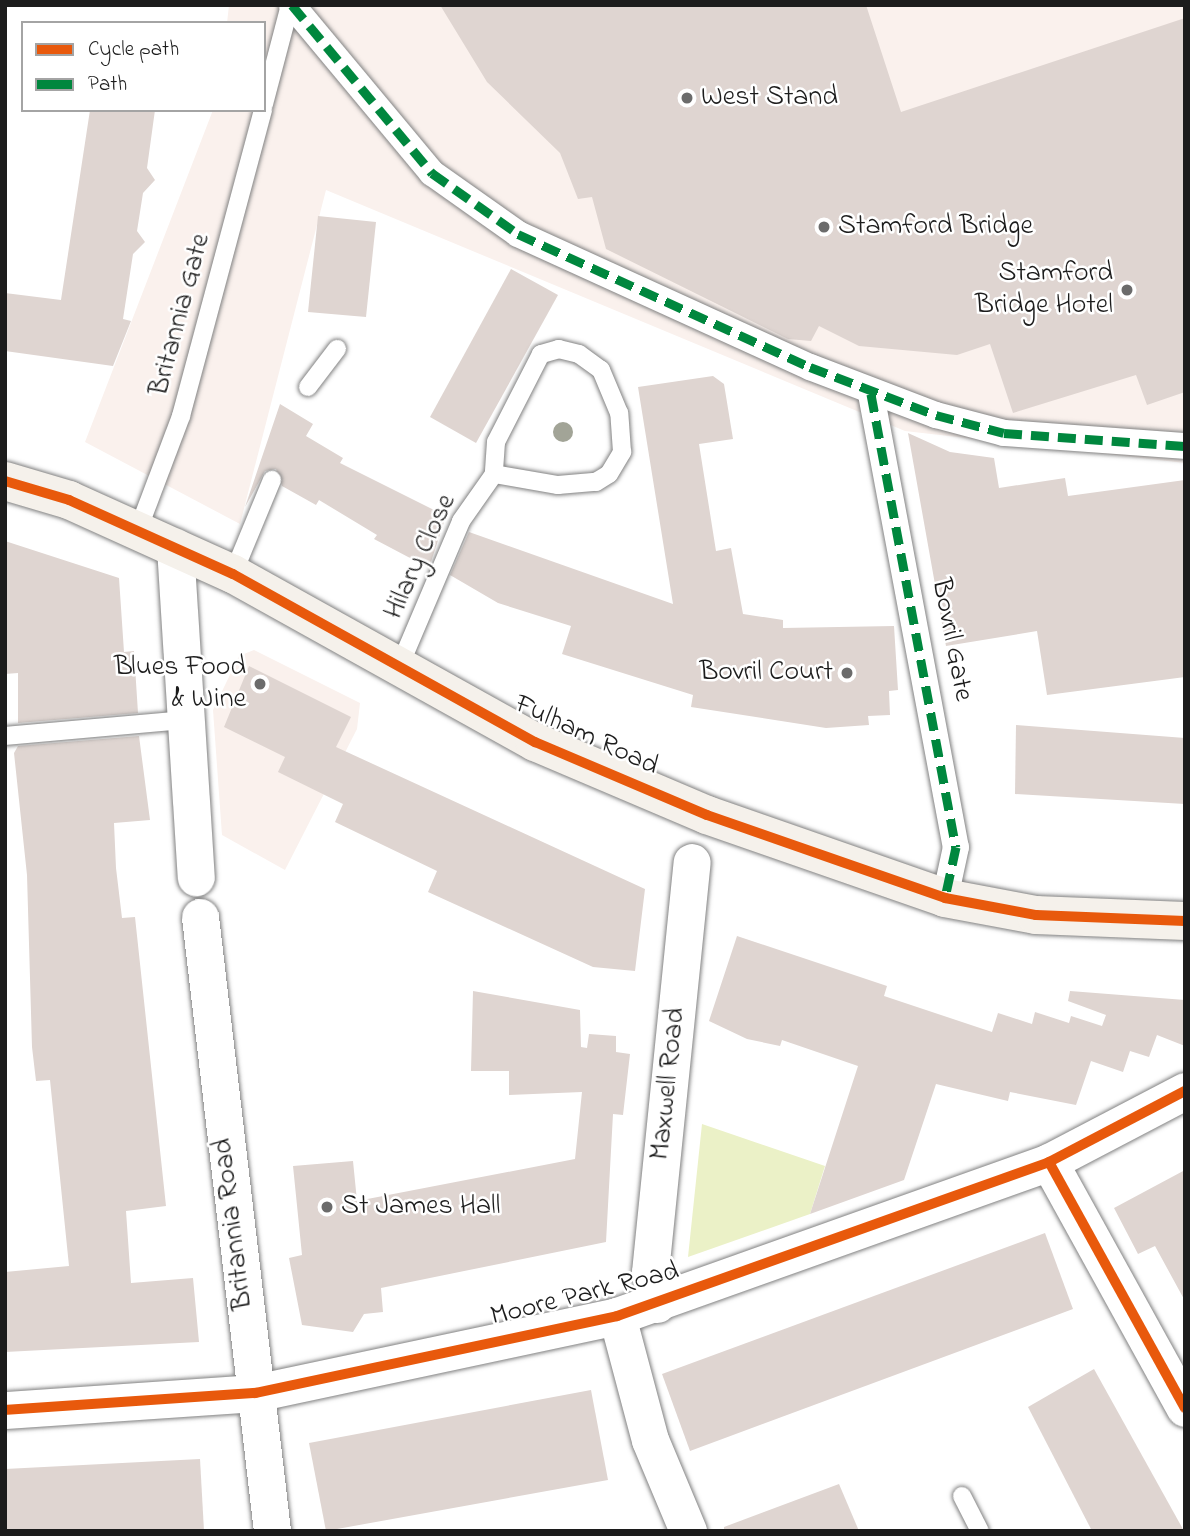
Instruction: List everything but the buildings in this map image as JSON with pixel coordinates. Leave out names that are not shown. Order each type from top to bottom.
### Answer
[{"type":"main road","name":"Fulham Road","points":[[5,481],[138,530],[233,574],[572,758],[707,816],[945,898],[1036,915],[1185,921]]},
{"type":"street","points":[[291,5],[432,173],[518,234],[871,394],[1004,433],[1185,446]]},
{"type":"street","name":"Bovril Gate","points":[[871,394],[956,847],[945,898]]},
{"type":"street","points":[[175,547],[196,877]]},
{"type":"street","name":"Maxwell Road","points":[[657,1304],[650,1272],[692,862]]},
{"type":"street","name":"Britannia Road","points":[[200,917],[272,1531]]},
{"type":"street","name":"Moore Park Road","points":[[5,1410],[256,1393],[617,1316],[657,1304],[1049,1162],[1185,1091]]},
{"type":"street","points":[[1049,1162],[1185,1408]]},
{"type":"street","points":[[617,1316],[650,1440],[688,1531]]},
{"type":"lane","points":[[266,97],[291,5]]},
{"type":"lane","name":"Britannia Gate","points":[[138,530],[181,416],[261,112]]},
{"type":"lane","points":[[308,387],[337,349]]},
{"type":"lane","points":[[559,349],[579,354],[601,370],[619,413],[622,452],[609,474],[596,482],[558,485],[494,474],[495,442],[541,354],[559,349]]},
{"type":"lane","name":"Hilary Close","points":[[400,665],[461,521],[494,474]]},
{"type":"lane","points":[[233,574],[272,480]]},
{"type":"lane","points":[[5,736],[185,720]]},
{"type":"lane","points":[[962,1496],[980,1531]]},
{"type":"shaded area","points":[[229,5],[1185,5],[1185,463],[905,431],[326,190],[240,524],[85,442],[212,112],[266,112],[266,21],[227,21]]},
{"type":"shaded area","points":[[254,650],[360,703],[357,729],[285,870],[222,835],[213,710],[239,656]]},
{"type":"green space","points":[[702,1124],[825,1166],[810,1214],[688,1257]]},
{"type":"marked path","points":[[292,5],[432,173],[518,234],[810,367],[936,415],[1004,433],[1185,446]]},
{"type":"marked path","points":[[871,394],[956,847],[945,898]]},
{"type":"cycle path","points":[[5,481],[69,500],[233,574],[535,742],[707,815],[945,898],[1036,915],[1185,921]]},
{"type":"cycle path","points":[[5,1410],[255,1393],[617,1316],[1049,1162],[1185,1091]]},
{"type":"cycle path","points":[[1049,1162],[1185,1408]]},
{"type":"place","name":"West Stand","points":[[687,98]]},
{"type":"place","name":"Stamford Bridge","points":[[824,227]]},
{"type":"place","name":"Stamford Bridge Hotel","points":[[1127,290]]},
{"type":"place","name":"Bovril Court","points":[[847,673]]},
{"type":"place","name":"Blues Food & Wine","points":[[260,684]]},
{"type":"place","name":"St James Hall","points":[[327,1207]]}]
